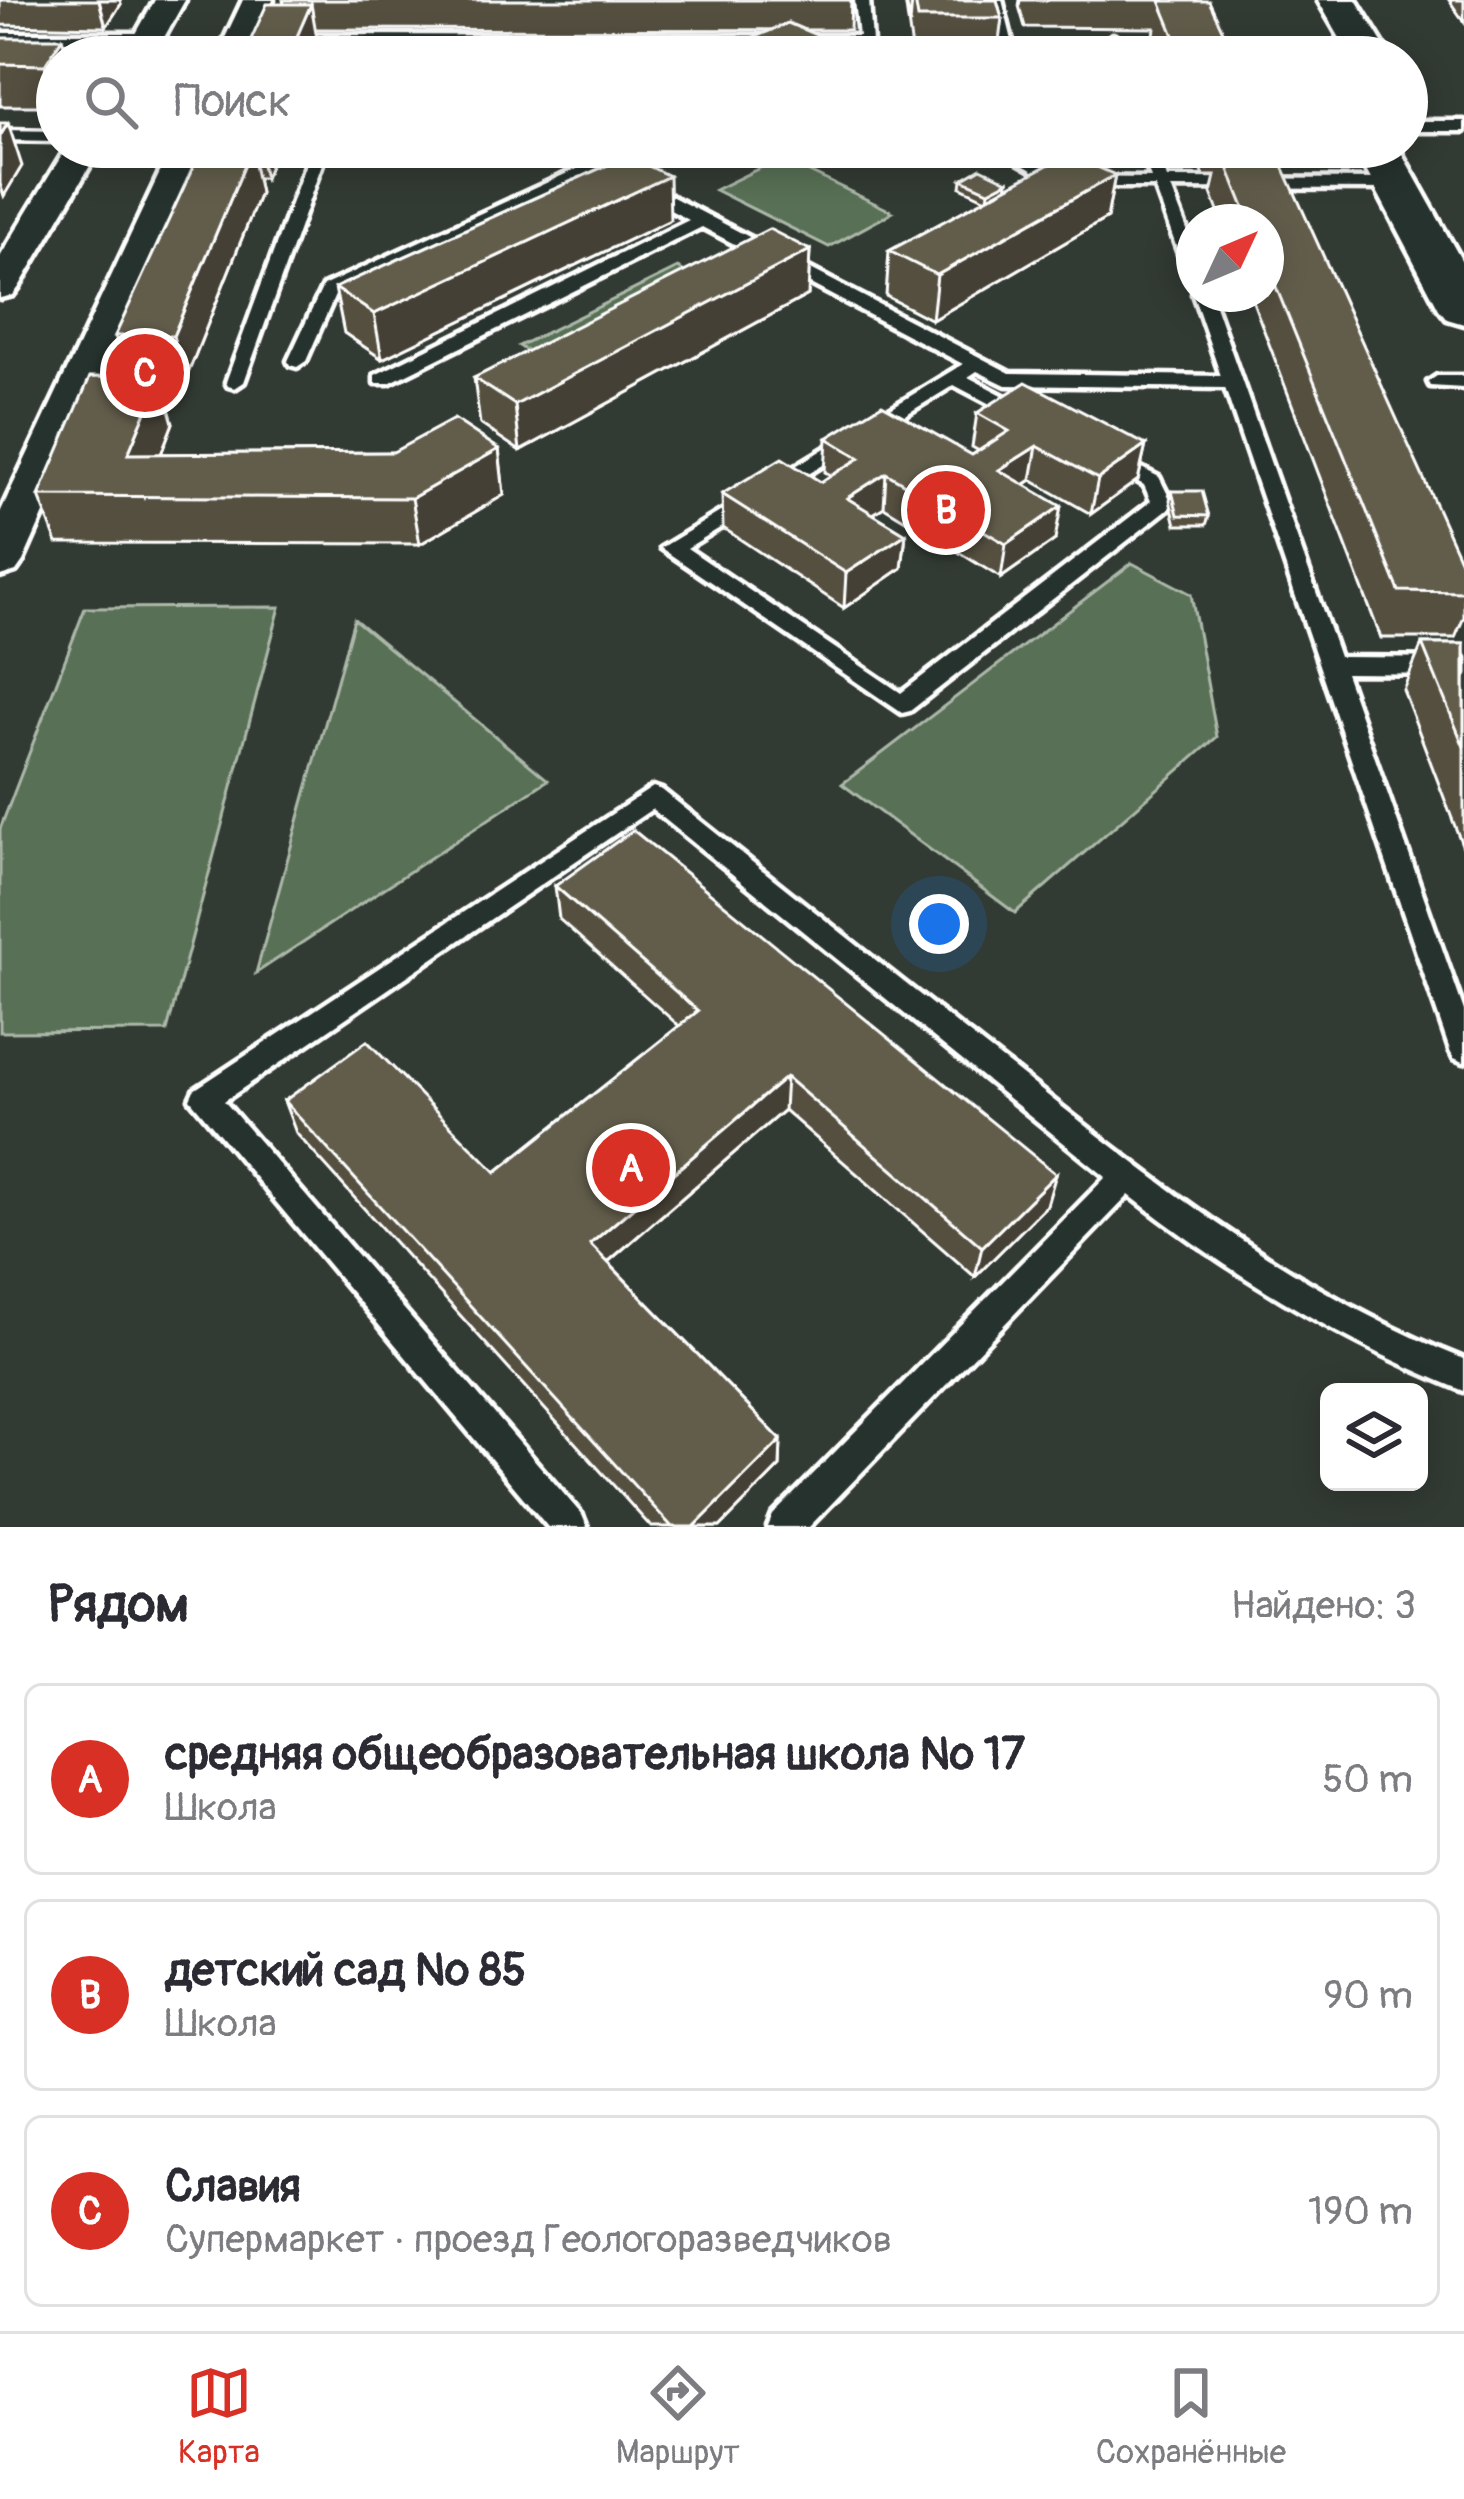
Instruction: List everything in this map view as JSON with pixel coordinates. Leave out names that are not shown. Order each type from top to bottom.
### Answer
[{"type":"main road","points":[[1297,0],[1317,36]]},
{"type":"main road","points":[[1337,0],[1358,36]]},
{"type":"main road","points":[[1406,168],[1464,310]]},
{"type":"main road","points":[[1418,168],[1464,220]]},
{"type":"street","points":[[150,36],[170,0]]},
{"type":"street","points":[[242,36],[258,0]]},
{"type":"street","points":[[0,287],[71,168]]},
{"type":"street","points":[[0,561],[179,168]]},
{"type":"lane","points":[[862,0],[867,36]]},
{"type":"lane","points":[[995,0],[1004,36]]},
{"type":"lane","points":[[0,37],[36,40]]},
{"type":"lane","points":[[1428,136],[1464,126]]},
{"type":"lane","points":[[0,136],[36,136]]},
{"type":"lane","points":[[235,382],[312,168]]},
{"type":"lane","points":[[297,361],[328,290],[591,168]]},
{"type":"lane","points":[[603,168],[1006,379],[1233,382]]},
{"type":"lane","points":[[1037,168],[1062,182],[1163,183],[1255,168]]},
{"type":"lane","points":[[1157,168],[1176,220]]},
{"type":"lane","points":[[382,379],[702,220]]},
{"type":"lane","points":[[1208,312],[1464,1050]]},
{"type":"lane","points":[[977,363],[672,548],[902,705],[1162,503],[1152,481],[1093,450]]},
{"type":"lane","points":[[954,377],[1033,419]]},
{"type":"lane","points":[[1437,382],[1464,382]]},
{"type":"lane","points":[[1331,665],[1464,666]]},
{"type":"lane","points":[[570,1527],[204,1100],[653,796],[1126,1177],[1312,1304],[1404,1353],[1464,1375]]},
{"type":"lane","points":[[785,1527],[1126,1177]]},
{"type":"green space","points":[[760,168],[801,168],[893,212],[829,247],[715,190]]},
{"type":"green space","points":[[678,268],[708,285],[548,365],[519,346]]},
{"type":"green space","points":[[1132,563],[1191,594],[1217,737],[1015,913],[842,784]]},
{"type":"green space","points":[[280,607],[167,1031],[0,1032],[0,829],[85,608]]},
{"type":"green space","points":[[354,619],[548,780],[256,973]]},
{"type":"building","points":[[915,0],[997,0],[1002,18],[918,18]]},
{"type":"building","points":[[1160,1],[1209,1],[1225,36],[1174,36]]},
{"type":"building","points":[[267,4],[311,4],[297,36],[253,36]]},
{"type":"building","points":[[788,23],[819,36],[757,36]]},
{"type":"building","points":[[0,38],[36,38],[36,65],[0,64]]},
{"type":"building","points":[[193,168],[243,168],[173,336],[115,336]]},
{"type":"building","points":[[601,168],[653,168],[669,176],[374,314],[335,288]]},
{"type":"building","points":[[981,168],[1008,181],[989,191],[962,179]]},
{"type":"building","points":[[1042,168],[1099,168],[1115,175],[937,275],[889,251]]},
{"type":"building","points":[[1228,168],[1284,168],[1464,568],[1464,592],[1399,591],[1284,307],[1284,204],[1243,204]]},
{"type":"building","points":[[769,229],[810,250],[515,405],[474,378]]},
{"type":"building","points":[[90,377],[160,378],[128,454],[393,452],[454,419],[499,449],[412,498],[39,496]]},
{"type":"building","points":[[1026,382],[1146,445],[1098,479],[1037,446],[999,470],[1061,506],[1006,544],[886,473],[847,498],[906,534],[846,573],[722,494],[782,458],[821,482],[860,458],[827,438],[882,404],[972,455],[1009,431],[977,413]]},
{"type":"building","points":[[1172,491],[1202,491],[1209,516],[1178,515]]},
{"type":"building","points":[[1422,644],[1464,644],[1464,747]]},
{"type":"building","points":[[633,830],[1056,1174],[982,1247],[786,1077],[590,1244],[781,1440],[694,1527],[672,1527],[284,1101],[367,1041],[496,1172],[698,1011],[555,886]]},
{"type":"place","name":"Славия","points":[[145,373]]},
{"type":"place","name":"детский сад № 85","points":[[946,510]]},
{"type":"place","name":"средняя общеобразовательная школа № 17","points":[[631,1168]]}]
